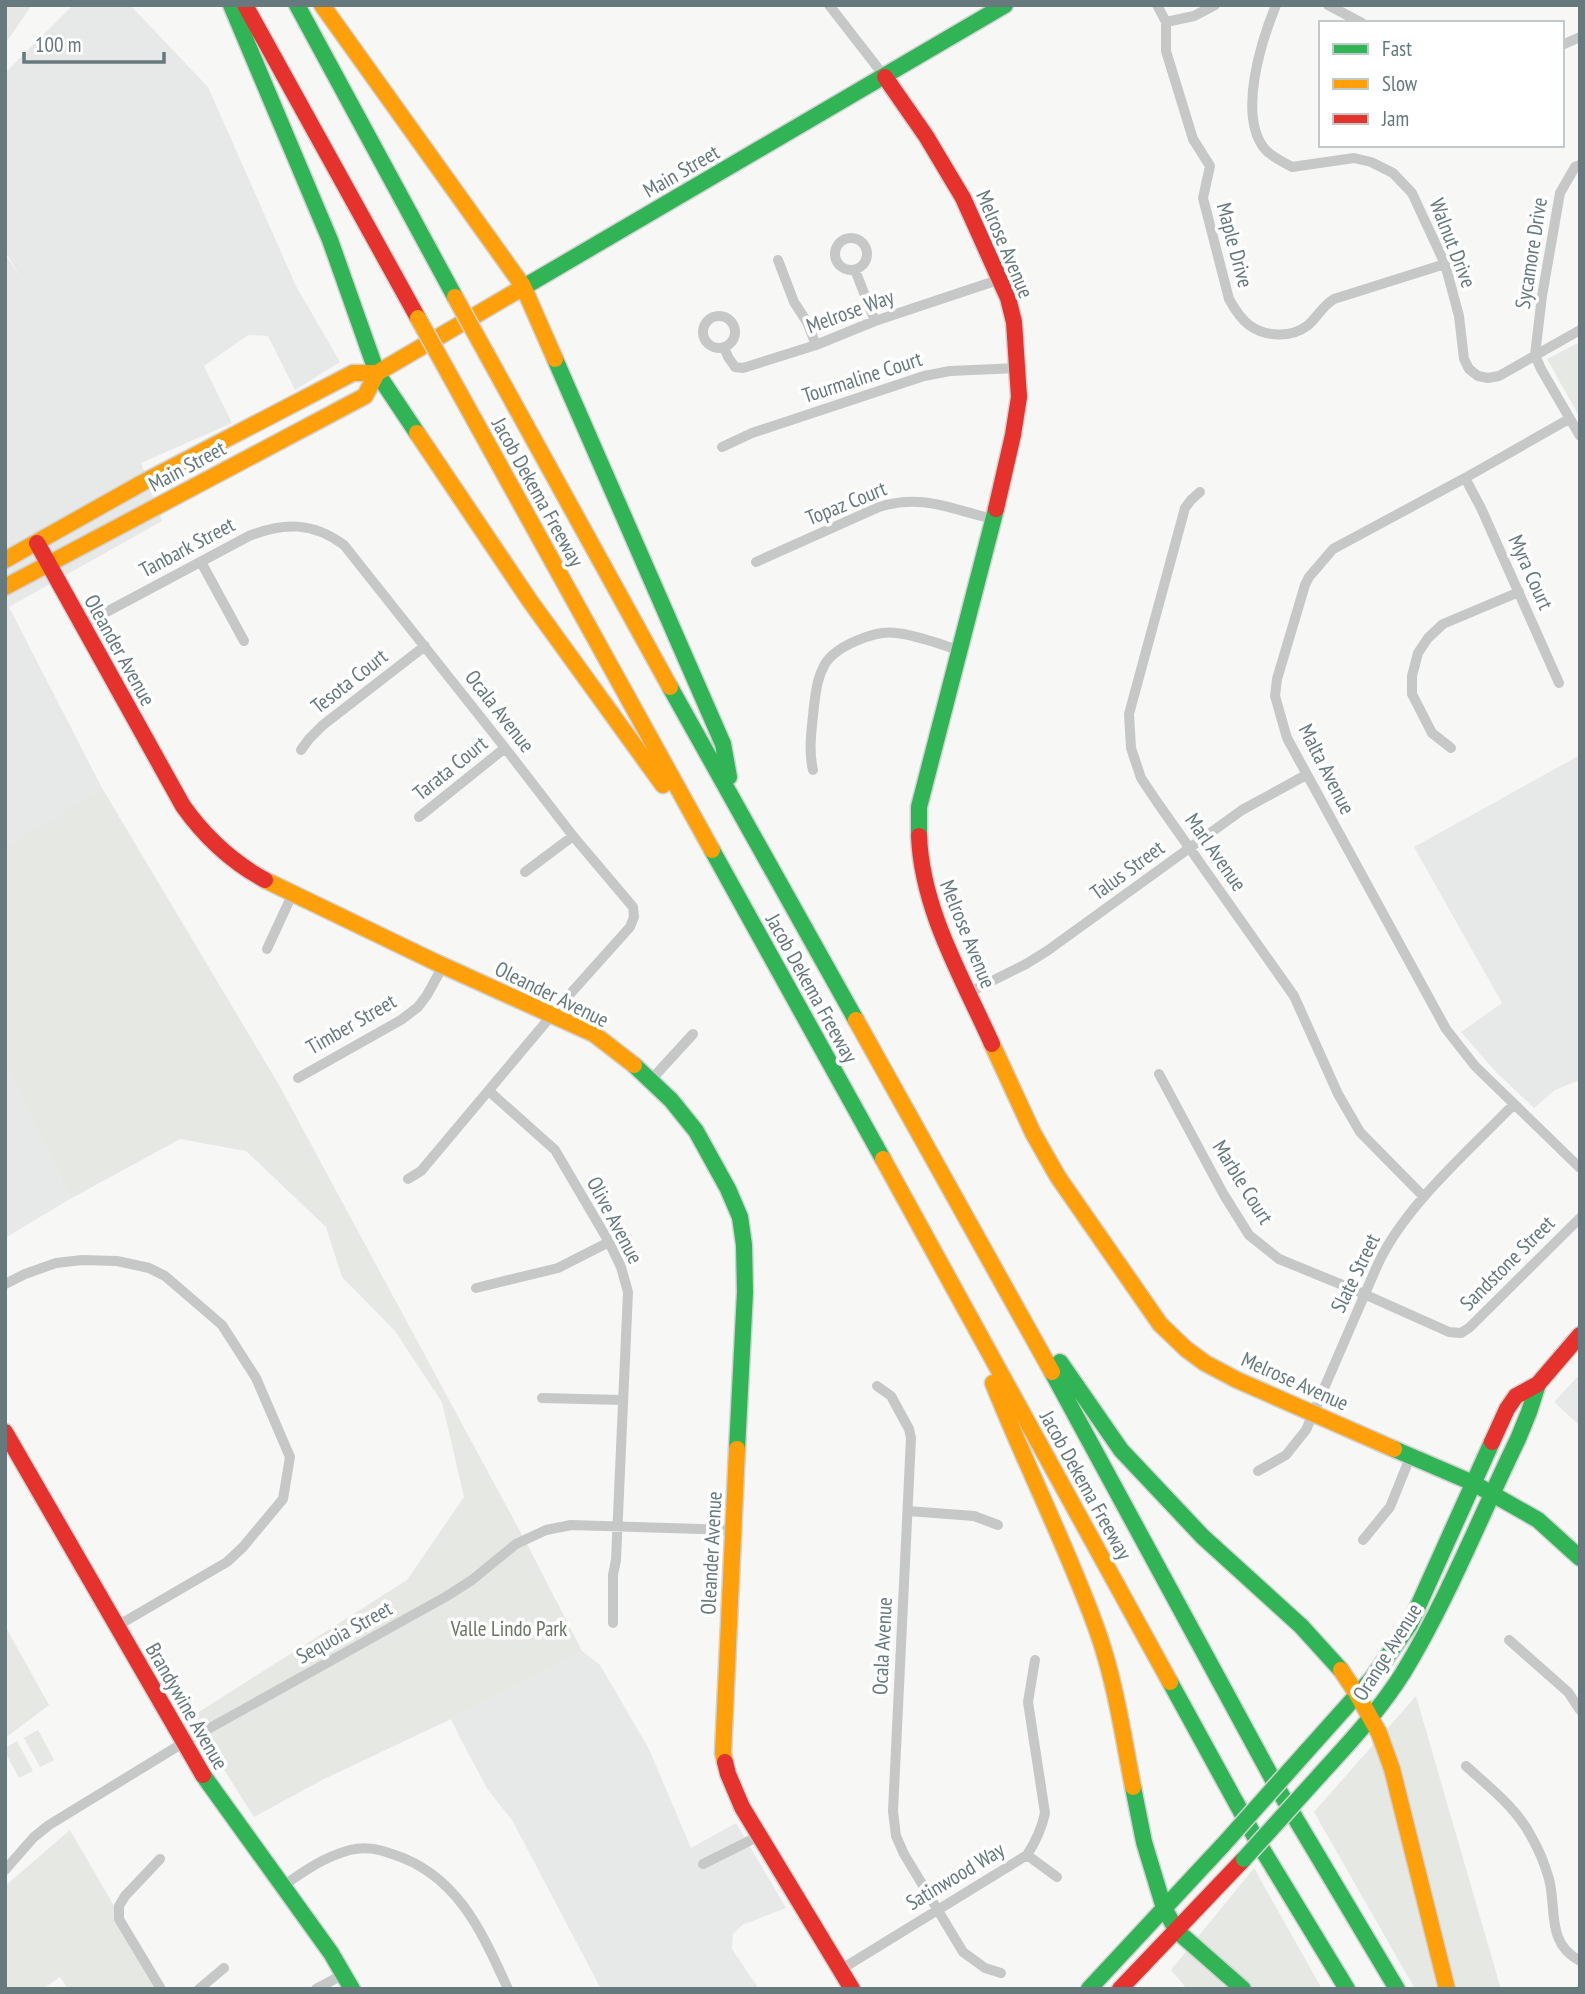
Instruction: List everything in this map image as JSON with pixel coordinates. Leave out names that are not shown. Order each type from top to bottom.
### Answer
[{"type":"main road","points":[[231,5],[330,240],[377,373],[530,601],[717,861]]},
{"type":"main road","name":"Jacob Dekema Freeway","points":[[245,5],[1256,1839],[1347,1989]]},
{"type":"main road","name":"Jacob Dekema Freeway","points":[[297,5],[609,578],[1002,1280],[1278,1790],[1397,1989]]},
{"type":"main road","points":[[322,5],[523,286],[723,744],[733,796]]},
{"type":"main road","name":"Main Street","points":[[5,560],[142,483],[353,373],[377,373],[1005,5]]},
{"type":"main road","name":"Melrose Avenue","points":[[885,77],[926,136],[963,198],[1001,279],[1014,322],[1018,368],[1015,425],[994,519],[919,807],[917,837],[921,870],[929,901],[1033,1133],[1049,1162],[1160,1324],[1186,1349],[1237,1380],[1473,1483],[1538,1520],[1580,1558]]},
{"type":"main road","name":"Main Street","points":[[5,587],[365,396],[377,373]]},
{"type":"main road","points":[[142,483],[153,507]]},
{"type":"main road","name":"Oleander Avenue","points":[[37,543],[183,806],[219,848],[243,868],[292,895],[594,1034],[650,1081],[694,1127],[733,1198],[745,1244],[723,1754],[742,1807],[852,1989]]},
{"type":"main road","points":[[949,1278],[1098,1632],[1112,1681],[1144,1842],[1164,1908],[1177,1931],[1244,1989]]},
{"type":"main road","points":[[1002,1280],[1121,1450],[1203,1537],[1301,1626],[1340,1669],[1357,1694],[1379,1733],[1392,1769],[1447,1989]]},
{"type":"main road","name":"Orange Avenue","points":[[1089,1989],[1223,1845],[1373,1677],[1409,1624],[1507,1409],[1516,1396],[1538,1384],[1580,1335]]},
{"type":"main road","name":"Orange Avenue","points":[[1119,1989],[1238,1865],[1385,1700],[1440,1605],[1532,1408],[1538,1384]]},
{"type":"main road","name":"Brandywine Avenue","points":[[5,1432],[183,1743],[224,1806],[284,1886],[352,1989]]},
{"type":"street","name":"Melrose Avenue","points":[[829,5],[885,77]]},
{"type":"street","name":"Maple Drive","points":[[1157,5],[1166,22],[1166,51],[1193,139],[1210,166],[1203,198],[1224,282],[1229,299],[1248,324],[1274,334],[1297,332],[1306,327],[1334,299],[1445,264]]},
{"type":"street","points":[[1166,22],[1194,16],[1215,5]]},
{"type":"street","name":"Walnut Drive","points":[[1276,5],[1261,44],[1251,105],[1258,138],[1266,150],[1292,167],[1354,158],[1371,162],[1393,173],[1412,193],[1445,264],[1459,316],[1464,359],[1469,369],[1478,376],[1494,378],[1580,330]]},
{"type":"street","points":[[1334,6],[1359,21]]},
{"type":"street","points":[[1564,44],[1580,37]]},
{"type":"street","name":"Sycamore Drive","points":[[1535,355],[1560,193],[1575,167],[1580,165]]},
{"type":"street","points":[[778,260],[794,302],[807,322],[816,345]]},
{"type":"street","points":[[855,270],[875,321]]},
{"type":"street","name":"Melrose Way","points":[[724,347],[735,367],[743,368],[1001,279]]},
{"type":"street","points":[[1535,355],[1580,436]]},
{"type":"street","name":"Tourmaline Court","points":[[722,447],[755,432],[924,376],[950,371],[1018,368]]},
{"type":"street","name":"Malta Avenue","points":[[1569,419],[1333,549],[1309,577],[1292,625],[1275,696],[1287,738],[1446,1029],[1475,1066],[1580,1168]]},
{"type":"street","name":"Myra Court","points":[[1465,478],[1559,683]]},
{"type":"street","name":"Marl Avenue","points":[[1200,492],[1185,509],[1129,714],[1131,748],[1141,778],[1294,996],[1338,1094],[1360,1132],[1424,1198]]},
{"type":"street","name":"Topaz Court","points":[[757,562],[879,507],[896,502],[929,502],[994,519]]},
{"type":"street","name":"Tanbark Street","points":[[82,625],[263,530],[278,527],[317,529]]},
{"type":"street","name":"Ocala Avenue","points":[[317,529],[344,545],[573,836],[633,907],[634,918],[630,928],[552,1015]]},
{"type":"street","points":[[201,562],[244,640]]},
{"type":"street","points":[[1451,748],[1432,733],[1412,694],[1412,676],[1418,653],[1428,638],[1443,624],[1518,592]]},
{"type":"street","points":[[813,770],[810,745],[817,681],[827,661],[851,643],[882,633],[895,632],[959,650]]},
{"type":"street","name":"Tesota Court","points":[[301,750],[323,725],[425,646]]},
{"type":"street","name":"Tarata Court","points":[[419,817],[505,748]]},
{"type":"street","name":"Talus Street","points":[[968,993],[1047,951],[1242,810],[1306,775]]},
{"type":"street","points":[[525,872],[573,836]]},
{"type":"street","points":[[267,949],[292,895]]},
{"type":"street","name":"Timber Street","points":[[298,1078],[401,1020],[418,1007],[443,966]]},
{"type":"street","points":[[408,1179],[421,1171],[552,1015]]},
{"type":"street","points":[[650,1081],[693,1034]]},
{"type":"street","name":"Marble Court","points":[[1159,1074],[1223,1193],[1250,1235],[1279,1259],[1448,1332],[1461,1333]]},
{"type":"street","name":"Olive Avenue","points":[[490,1091],[555,1150],[609,1242],[621,1267],[628,1292],[616,1560],[613,1575],[613,1623]]},
{"type":"street","name":"Slate Street","points":[[1258,1471],[1286,1455],[1306,1430],[1390,1240],[1424,1198],[1514,1104]]},
{"type":"street","name":"Sandstone Street","points":[[1461,1333],[1580,1218]]},
{"type":"street","points":[[476,1288],[558,1268],[609,1242]]},
{"type":"street","points":[[5,1284],[56,1263],[82,1260],[117,1261],[149,1268],[165,1276],[222,1325],[256,1378],[290,1457],[283,1499],[243,1547],[227,1562],[117,1626]]},
{"type":"street","name":"Ocala Avenue","points":[[877,1386],[891,1396],[909,1429],[908,1511],[893,1811],[896,1836],[963,1951],[985,1968],[1001,1973]]},
{"type":"street","points":[[542,1398],[623,1400]]},
{"type":"street","points":[[1363,1540],[1390,1507],[1410,1455]]},
{"type":"street","points":[[908,1511],[974,1516],[998,1525]]},
{"type":"street","name":"Sequoia Street","points":[[5,1870],[34,1837],[49,1825],[183,1743],[447,1597],[527,1538],[546,1530],[571,1525],[733,1530]]},
{"type":"street","points":[[1509,1640],[1568,1692],[1580,1710]]},
{"type":"street","name":"Satinwood Way","points":[[840,1969],[1027,1854],[1037,1838],[1045,1813],[1028,1702],[1035,1660]]},
{"type":"street","points":[[1466,1766],[1509,1805],[1533,1838],[1549,1879],[1558,1940],[1569,1955],[1580,1961]]},
{"type":"street","points":[[703,1864],[759,1836]]},
{"type":"street","points":[[284,1886],[326,1858],[352,1849],[373,1848],[426,1868],[452,1891],[468,1910],[508,1989]]},
{"type":"street","points":[[1027,1854],[1057,1877]]},
{"type":"street","points":[[160,1859],[125,1896],[119,1906],[119,1919],[161,1989]]},
{"type":"street","points":[[199,1989],[225,1968]]},
{"type":"street","points":[[316,1989],[344,1974]]},
{"type":"shaded area","points":[[73,5],[130,5],[208,87],[296,286],[340,362],[295,390],[268,336],[248,335],[204,366],[232,423],[141,463],[162,521],[9,607],[102,788],[5,846],[5,254],[22,280],[5,251],[5,73]]},
{"type":"shaded area","points":[[1580,755],[1580,1080],[1555,1090],[1534,1108],[1496,1072],[1461,1032],[1502,1003],[1414,847]]},
{"type":"shaded area","points":[[5,1062],[70,1199],[5,1238]]},
{"type":"shaded area","points":[[1580,1374],[1580,1426],[1554,1402]]},
{"type":"shaded area","points":[[582,1651],[600,1665],[649,1749],[691,1848],[736,1823],[786,1908],[742,1925],[733,1934],[732,1949],[759,1989],[601,1989],[512,1820],[488,1790],[458,1734],[451,1719]]},
{"type":"green space","points":[[5,5],[32,5],[5,44]]},
{"type":"green space","points":[[1580,342],[1580,418],[1547,359]]},
{"type":"green space","name":"Valle Lindo Park","points":[[102,788],[279,1085],[582,1651],[451,1719],[322,1780],[254,1817],[191,1717],[407,1580],[464,1497],[442,1402],[395,1331],[342,1277],[326,1227],[246,1151],[180,1139],[70,1199],[5,1062],[5,846]]},
{"type":"green space","points":[[5,1626],[49,1705],[5,1738]]},
{"type":"green space","points":[[1416,1696],[1501,1989],[1415,1989],[1314,1812]]},
{"type":"green space","points":[[38,1730],[54,1760],[40,1767],[24,1738]]},
{"type":"green space","points":[[17,1741],[33,1771],[19,1778],[5,1752],[5,1748]]},
{"type":"green space","points":[[70,1830],[162,1989],[68,1989],[60,1977],[43,1989],[5,1989],[5,1886]]},
{"type":"green space","points":[[1254,1868],[1322,1989],[1187,1989],[1171,1970]]},
{"type":"traffic: fast","points":[[231,5],[330,240],[377,373],[417,433]]},
{"type":"traffic: fast","points":[[297,5],[455,297]]},
{"type":"traffic: fast","points":[[517,291],[1005,5]]},
{"type":"traffic: fast","points":[[555,359],[723,744],[729,777]]},
{"type":"traffic: fast","points":[[919,836],[919,807],[996,509]]},
{"type":"traffic: fast","points":[[670,687],[856,1020]]},
{"type":"traffic: fast","points":[[712,850],[883,1159]]},
{"type":"traffic: fast","points":[[634,1065],[671,1100],[696,1131],[740,1217],[744,1245],[745,1292],[737,1449]]},
{"type":"traffic: fast","points":[[1060,1362],[1121,1450],[1203,1537],[1301,1626],[1341,1670]]},
{"type":"traffic: fast","points":[[1052,1372],[1278,1789],[1397,1989]]},
{"type":"traffic: fast","points":[[1319,1776],[1384,1700],[1419,1645],[1518,1439],[1538,1384]]},
{"type":"traffic: fast","points":[[1305,1753],[1373,1677],[1410,1624],[1492,1442]]},
{"type":"traffic: fast","points":[[1394,1449],[1473,1483],[1538,1520],[1580,1558]]},
{"type":"traffic: fast","points":[[1170,1682],[1256,1839],[1347,1989]]},
{"type":"traffic: fast","points":[[1223,1845],[1305,1753]]},
{"type":"traffic: fast","points":[[203,1775],[331,1953],[352,1989]]},
{"type":"traffic: fast","points":[[1244,1859],[1319,1776]]},
{"type":"traffic: fast","points":[[1133,1787],[1144,1842],[1164,1908],[1177,1931],[1243,1989]]},
{"type":"traffic: fast","points":[[1089,1989],[1223,1845]]},
{"type":"traffic: slow","points":[[322,5],[523,286],[555,359]]},
{"type":"traffic: slow","points":[[5,560],[142,483],[353,373],[377,373],[517,291]]},
{"type":"traffic: slow","points":[[455,297],[486,353]]},
{"type":"traffic: slow","points":[[418,318],[449,374]]},
{"type":"traffic: slow","points":[[486,353],[670,687]]},
{"type":"traffic: slow","points":[[5,587],[365,396],[377,373]]},
{"type":"traffic: slow","points":[[449,374],[712,850]]},
{"type":"traffic: slow","points":[[417,433],[530,601],[663,785]]},
{"type":"traffic: slow","points":[[265,880],[435,962],[594,1034],[634,1065]]},
{"type":"traffic: slow","points":[[856,1020],[1052,1372]]},
{"type":"traffic: slow","points":[[992,1044],[1033,1133],[1058,1177],[1160,1324],[1205,1363],[1237,1380],[1394,1449]]},
{"type":"traffic: slow","points":[[883,1159],[1170,1682]]},
{"type":"traffic: slow","points":[[993,1383],[1097,1630],[1114,1688],[1133,1787]]},
{"type":"traffic: slow","points":[[725,1762],[723,1753],[737,1449]]},
{"type":"traffic: slow","points":[[1341,1670],[1379,1733],[1392,1769],[1447,1989]]},
{"type":"traffic: jam","points":[[245,5],[418,318]]},
{"type":"traffic: jam","points":[[885,77],[926,136],[963,198],[1008,298],[1014,322],[1019,397],[996,509]]},
{"type":"traffic: jam","points":[[37,543],[183,806],[220,848],[265,880]]},
{"type":"traffic: jam","points":[[919,836],[927,890],[945,943],[992,1044]]},
{"type":"traffic: jam","points":[[1492,1442],[1516,1396],[1538,1384],[1580,1335]]},
{"type":"traffic: jam","points":[[5,1432],[203,1775]]},
{"type":"traffic: jam","points":[[725,1762],[742,1807],[852,1989]]},
{"type":"traffic: jam","points":[[1120,1989],[1244,1859]]}]
